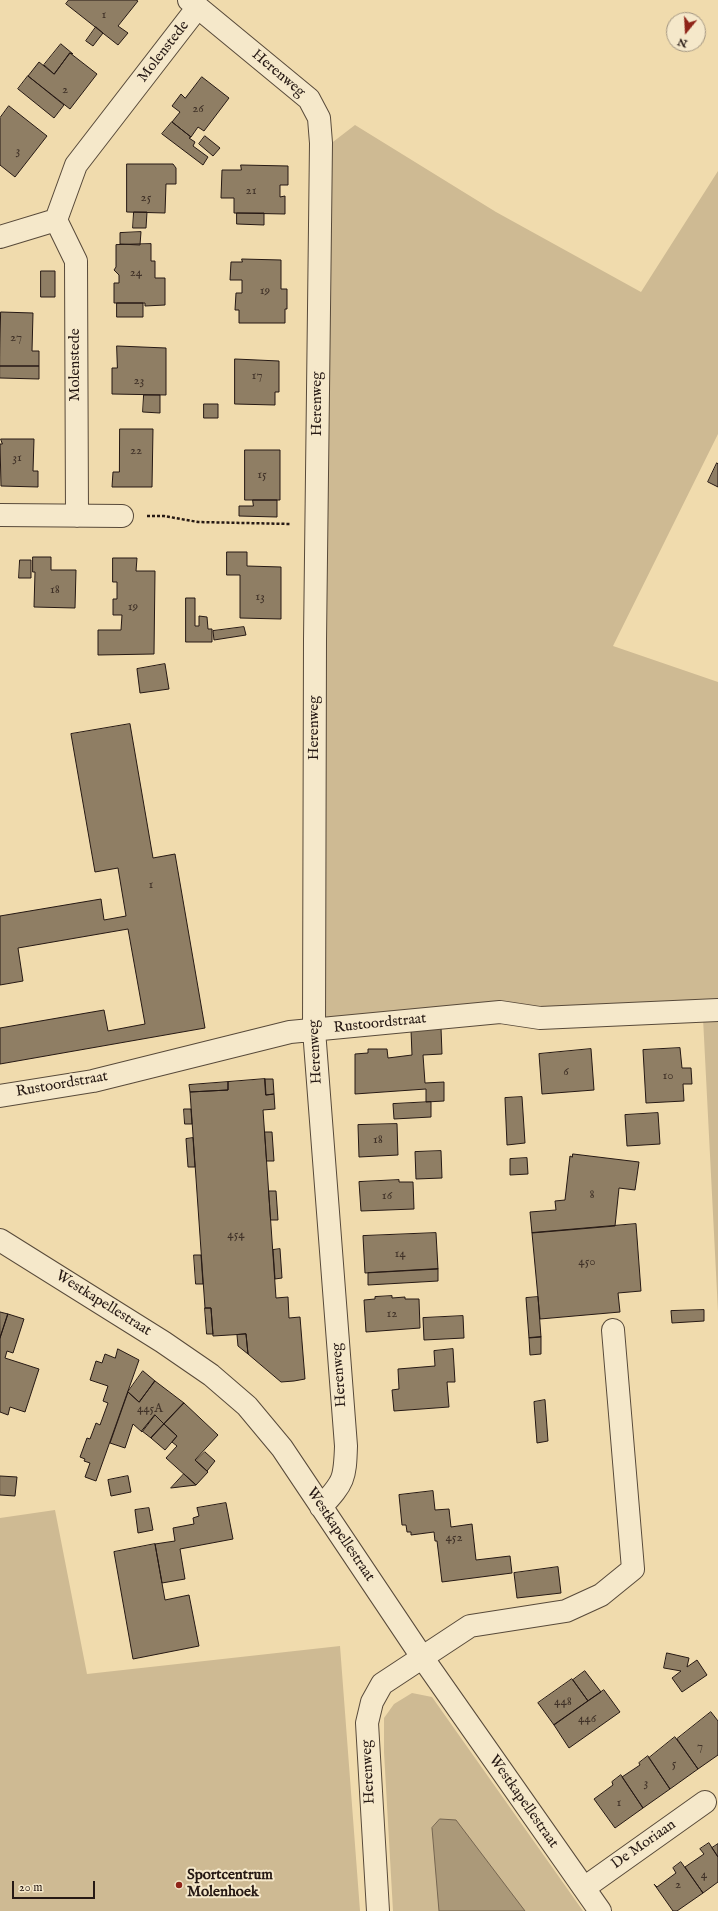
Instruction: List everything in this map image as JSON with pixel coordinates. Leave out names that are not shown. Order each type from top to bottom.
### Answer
[{"type":"street","name":"Molenstede","points":[[76,516],[76,261],[56,220],[76,165],[194,4]]},
{"type":"street","name":"Herenweg","points":[[194,4],[309,99],[320,118],[321,143],[315,647],[314,1030],[346,1446],[345,1473],[337,1489],[321,1506]]},
{"type":"street","points":[[0,237],[56,220]]},
{"type":"street","points":[[0,515],[122,516]]},
{"type":"street","name":"Rustoordstraat","points":[[0,1096],[93,1081],[290,1032],[500,1012],[540,1018],[718,1010]]},
{"type":"street","name":"Westkapellestraat","points":[[0,1240],[163,1342],[211,1375],[246,1406],[282,1448],[422,1657],[600,1911]]},
{"type":"street","name":"Herenweg","points":[[378,1911],[367,1723],[372,1702],[382,1684],[470,1626],[566,1610],[601,1595],[633,1570],[613,1330]]},
{"type":"street","name":"De Moriaan","points":[[584,1888],[705,1802]]},
{"type":"path","points":[[122,516],[164,516],[198,522],[317,524]]},
{"type":"shaded area","points":[[355,125],[496,212],[641,292],[718,171],[718,434],[613,646],[718,682],[718,1003],[530,1009],[523,1004],[324,1022],[329,145]]},
{"type":"shaded area","points":[[703,1018],[718,1018],[718,1312]]},
{"type":"shaded area","points":[[55,1510],[87,1674],[340,1646],[360,1911],[0,1911],[0,1518]]},
{"type":"shaded area","points":[[412,1693],[432,1697],[583,1911],[393,1911],[384,1752],[384,1718],[394,1704]]},
{"type":"shaded area","points":[[440,1819],[456,1820],[525,1911],[439,1911],[432,1828]]},
{"type":"building","points":[[69,0],[138,1],[118,26],[128,33],[118,45],[66,4]]},
{"type":"building","points":[[96,27],[103,33],[93,46],[86,41]]},
{"type":"building","points":[[61,44],[73,54],[70,53],[54,74],[44,65]]},
{"type":"building","points":[[70,53],[97,74],[70,109],[28,76],[39,62],[54,74]]},
{"type":"building","points":[[28,76],[64,105],[54,118],[18,89]]},
{"type":"building","points":[[202,77],[229,98],[204,131],[198,127],[191,137],[172,122],[180,112],[172,106],[181,94],[185,98]]},
{"type":"building","points":[[9,106],[47,136],[15,177],[0,165],[0,118]]},
{"type":"building","points":[[172,122],[191,137],[189,138],[195,142],[193,146],[208,157],[203,165],[162,134]]},
{"type":"building","points":[[205,136],[220,148],[213,156],[199,144]]},
{"type":"building","points":[[127,164],[173,164],[176,168],[176,184],[166,184],[165,213],[127,212]]},
{"type":"building","points":[[241,165],[288,166],[288,185],[280,185],[280,197],[285,196],[285,214],[234,213],[234,198],[221,198],[222,170],[241,170]]},
{"type":"building","points":[[134,212],[147,212],[146,228],[133,228]]},
{"type":"building","points":[[237,213],[264,213],[264,225],[237,224]]},
{"type":"building","points":[[141,232],[140,245],[120,244],[120,233]]},
{"type":"building","points":[[151,244],[151,261],[155,261],[155,278],[165,278],[165,305],[145,306],[145,303],[114,303],[114,283],[119,283],[119,275],[114,270],[116,267],[116,245]]},
{"type":"building","points":[[242,259],[281,260],[281,289],[287,289],[285,323],[239,323],[239,310],[235,310],[236,293],[242,293],[242,280],[230,280],[231,262],[242,262]]},
{"type":"building","points":[[41,271],[55,271],[55,297],[41,297]]},
{"type":"building","points":[[117,303],[143,303],[143,317],[117,317]]},
{"type":"building","points":[[1,312],[33,313],[32,351],[39,351],[39,366],[0,366]]},
{"type":"building","points":[[117,346],[166,348],[166,395],[112,394],[112,368],[117,368]]},
{"type":"building","points":[[235,359],[279,361],[279,392],[275,392],[275,405],[235,404]]},
{"type":"building","points":[[0,366],[39,366],[39,379],[0,378]]},
{"type":"building","points":[[144,395],[160,395],[160,413],[143,412]]},
{"type":"building","points":[[204,404],[218,404],[218,418],[204,418]]},
{"type":"building","points":[[120,429],[153,429],[152,487],[112,487],[113,472],[119,472]]},
{"type":"building","points":[[1,439],[34,439],[33,471],[38,471],[38,487],[1,486]]},
{"type":"building","points":[[245,450],[280,450],[280,500],[245,500]]},
{"type":"building","points":[[717,463],[718,464],[718,487],[708,482]]},
{"type":"building","points":[[253,500],[277,500],[277,517],[239,516],[239,506],[253,506]]},
{"type":"building","points":[[227,552],[247,552],[247,566],[281,567],[281,619],[240,618],[240,575],[227,575]]},
{"type":"building","points":[[33,557],[51,557],[51,570],[76,570],[75,608],[34,607],[35,572],[33,572]]},
{"type":"building","points":[[113,558],[137,558],[136,571],[155,571],[154,654],[98,655],[98,630],[121,630],[122,615],[113,615],[113,599],[117,599],[117,582],[113,582]]},
{"type":"building","points":[[20,560],[31,560],[31,578],[19,578]]},
{"type":"building","points":[[186,598],[195,598],[195,626],[199,626],[199,616],[207,617],[208,629],[212,629],[212,642],[186,642]]},
{"type":"building","points":[[244,627],[246,635],[214,640],[213,631]]},
{"type":"building","points":[[165,664],[169,689],[140,693],[137,669]]},
{"type":"building","points":[[130,724],[153,858],[175,854],[205,1028],[0,1064],[0,1028],[104,1010],[108,1031],[145,1024],[128,929],[18,948],[23,981],[0,985],[0,916],[101,899],[104,920],[126,916],[118,868],[95,872],[71,734]]},
{"type":"building","points":[[441,1028],[442,1054],[423,1055],[425,1083],[444,1082],[444,1101],[426,1102],[426,1089],[355,1094],[355,1054],[368,1053],[368,1049],[387,1049],[388,1058],[412,1055],[411,1030]]},
{"type":"building","points":[[680,1048],[682,1068],[691,1068],[692,1084],[683,1084],[684,1101],[646,1103],[643,1050]]},
{"type":"building","points":[[591,1049],[594,1090],[542,1094],[539,1054]]},
{"type":"building","points":[[265,1079],[273,1079],[274,1094],[266,1095]]},
{"type":"building","points":[[265,1079],[266,1095],[274,1094],[275,1109],[263,1110],[276,1298],[288,1297],[289,1318],[300,1317],[305,1379],[281,1382],[248,1354],[246,1334],[213,1336],[211,1308],[205,1308],[190,1092],[228,1090],[228,1082]]},
{"type":"building","points":[[228,1082],[228,1090],[190,1092],[189,1085]]},
{"type":"building","points":[[522,1097],[525,1143],[507,1145],[505,1098]]},
{"type":"building","points":[[431,1102],[431,1117],[394,1119],[393,1104]]},
{"type":"building","points":[[184,1109],[191,1109],[192,1124],[185,1124]]},
{"type":"building","points":[[658,1113],[660,1144],[627,1146],[625,1115]]},
{"type":"building","points":[[397,1124],[398,1155],[359,1157],[358,1125]]},
{"type":"building","points":[[265,1132],[272,1132],[274,1161],[267,1161]]},
{"type":"building","points":[[193,1138],[195,1167],[188,1167],[186,1139]]},
{"type":"building","points":[[441,1151],[442,1178],[416,1179],[415,1152]]},
{"type":"building","points":[[573,1154],[639,1162],[635,1190],[619,1188],[615,1226],[532,1233],[530,1212],[556,1210],[555,1201],[565,1200],[570,1156],[572,1157]]},
{"type":"building","points":[[527,1158],[528,1174],[510,1175],[510,1159]]},
{"type":"building","points":[[399,1180],[399,1182],[413,1182],[414,1209],[361,1211],[359,1182]]},
{"type":"building","points":[[269,1191],[276,1191],[278,1220],[271,1220]]},
{"type":"building","points":[[636,1224],[641,1291],[618,1293],[620,1312],[540,1319],[532,1233]]},
{"type":"building","points":[[436,1233],[438,1269],[365,1273],[363,1236]]},
{"type":"building","points":[[280,1249],[282,1278],[275,1279],[273,1250]]},
{"type":"building","points":[[194,1255],[201,1255],[203,1284],[196,1284]]},
{"type":"building","points":[[438,1269],[438,1281],[368,1285],[368,1273]]},
{"type":"building","points":[[392,1296],[392,1298],[405,1297],[405,1299],[419,1299],[420,1328],[366,1332],[364,1300],[375,1299],[375,1297]]},
{"type":"building","points":[[538,1297],[541,1337],[529,1338],[526,1298]]},
{"type":"building","points":[[205,1308],[211,1308],[213,1334],[207,1334]]},
{"type":"building","points":[[704,1310],[704,1321],[672,1323],[671,1311]]},
{"type":"building","points":[[0,1312],[8,1314],[0,1338]]},
{"type":"building","points":[[8,1314],[24,1319],[13,1353],[7,1351],[5,1358],[39,1369],[25,1412],[10,1407],[8,1415],[0,1412],[0,1338]]},
{"type":"building","points":[[463,1316],[464,1338],[424,1340],[423,1318]]},
{"type":"building","points":[[246,1334],[248,1354],[238,1346],[237,1335]]},
{"type":"building","points":[[541,1337],[541,1354],[530,1355],[529,1338]]},
{"type":"building","points":[[118,1349],[139,1360],[96,1481],[85,1477],[90,1463],[84,1461],[85,1459],[80,1457],[87,1438],[90,1439],[96,1423],[100,1425],[108,1403],[103,1401],[108,1386],[90,1380],[96,1361],[102,1363],[105,1354],[115,1358]]},
{"type":"building","points":[[453,1349],[455,1382],[447,1382],[449,1407],[394,1411],[392,1390],[399,1389],[398,1369],[435,1366],[434,1351]]},
{"type":"building","points":[[143,1371],[155,1381],[139,1402],[128,1392]]},
{"type":"building","points":[[155,1381],[184,1403],[164,1424],[155,1415],[142,1432],[133,1424],[125,1448],[110,1443],[128,1392],[139,1402]]},
{"type":"building","points":[[545,1400],[548,1441],[537,1443],[534,1402]]},
{"type":"building","points":[[184,1403],[218,1435],[195,1460],[208,1472],[196,1485],[166,1458],[177,1446],[172,1442],[177,1436],[164,1424]]},
{"type":"building","points":[[155,1415],[164,1424],[151,1438],[142,1431]]},
{"type":"building","points":[[164,1424],[177,1436],[165,1450],[151,1438]]},
{"type":"building","points":[[205,1452],[215,1461],[207,1471],[196,1461]]},
{"type":"building","points":[[184,1474],[196,1485],[171,1488]]},
{"type":"building","points":[[0,1476],[17,1477],[15,1496],[0,1495]]},
{"type":"building","points":[[128,1476],[131,1492],[111,1496],[108,1480]]},
{"type":"building","points":[[433,1491],[435,1510],[449,1509],[451,1527],[472,1524],[476,1560],[510,1556],[512,1573],[442,1582],[437,1541],[435,1541],[434,1532],[411,1535],[411,1532],[407,1532],[406,1525],[402,1525],[399,1495]]},
{"type":"building","points":[[226,1503],[233,1539],[180,1549],[185,1579],[162,1583],[155,1544],[175,1541],[173,1528],[194,1524],[193,1518],[199,1516],[197,1508]]},
{"type":"building","points":[[149,1508],[153,1530],[138,1533],[135,1510]]},
{"type":"building","points":[[155,1544],[165,1600],[189,1595],[199,1646],[133,1659],[114,1552]]},
{"type":"building","points":[[558,1567],[561,1593],[517,1598],[514,1573]]},
{"type":"building","points":[[667,1653],[689,1658],[687,1667],[697,1660],[707,1675],[682,1692],[672,1678],[681,1671],[664,1668]]},
{"type":"building","points":[[585,1671],[601,1692],[588,1701],[573,1680]]},
{"type":"building","points":[[572,1679],[588,1701],[554,1725],[538,1703]]},
{"type":"building","points":[[604,1690],[620,1712],[569,1748],[554,1725]]},
{"type":"building","points":[[711,1712],[718,1721],[718,1755],[698,1769],[677,1739]]},
{"type":"building","points":[[675,1737],[698,1769],[670,1789],[649,1758]]},
{"type":"building","points":[[648,1756],[670,1789],[643,1808],[622,1777],[640,1765],[639,1763]]},
{"type":"building","points":[[621,1775],[643,1808],[615,1828],[594,1799],[613,1785],[612,1782]]},
{"type":"building","points":[[709,1843],[718,1857],[718,1882],[703,1893],[685,1867],[704,1854],[700,1849]]},
{"type":"building","points":[[718,1844],[718,1857],[712,1848]]},
{"type":"building","points":[[681,1862],[703,1893],[677,1911],[673,1911],[654,1884],[657,1887],[676,1873],[673,1868]]},
{"type":"place","name":"Sportcentrum Molenhoek","points":[[179,1885]]}]
